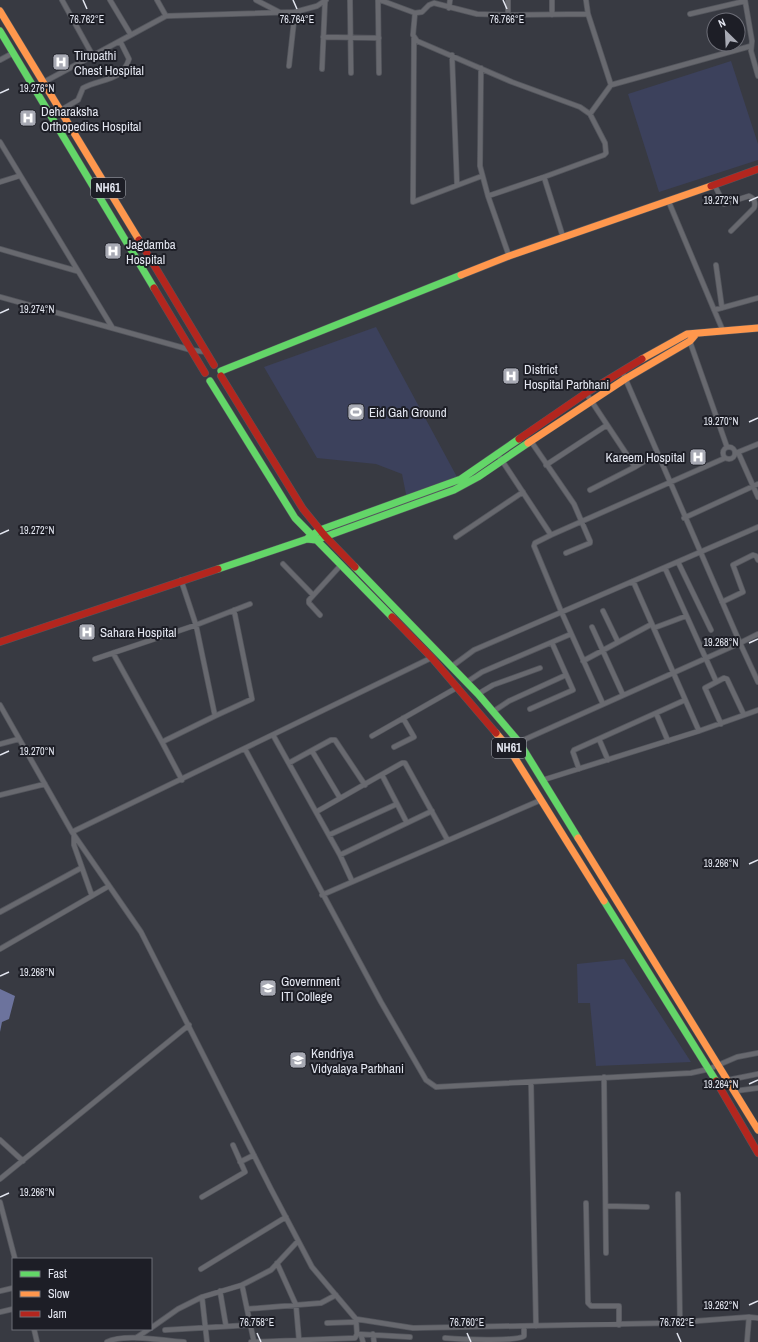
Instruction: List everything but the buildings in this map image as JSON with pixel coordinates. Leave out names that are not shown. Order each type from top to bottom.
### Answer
[{"type":"main road","name":"NH61","points":[[0,11],[303,510],[323,533],[440,653],[494,711],[519,742],[758,1130]]},
{"type":"main road","name":"NH61","points":[[0,31],[191,350],[206,378],[210,381],[295,518],[311,538],[341,565],[432,658],[508,747],[710,1070],[758,1153]]},
{"type":"main road","points":[[210,381],[218,380],[221,374],[509,256],[758,169]]},
{"type":"main road","points":[[323,533],[454,490],[503,461],[591,401],[655,362],[696,334],[758,328]]},
{"type":"main road","points":[[0,642],[181,580],[311,538],[453,483],[586,393],[651,354],[689,338]]},
{"type":"main road","points":[[651,354],[655,362]]},
{"type":"main road","points":[[204,372],[207,368],[214,365]]},
{"type":"main road","points":[[537,793],[547,788]]},
{"type":"street","points":[[62,0],[93,56]]},
{"type":"street","points":[[110,0],[131,36]]},
{"type":"street","points":[[157,0],[166,16]]},
{"type":"street","points":[[256,0],[281,13]]},
{"type":"street","points":[[350,0],[350,74]]},
{"type":"street","points":[[379,73],[379,0],[415,13],[422,12],[431,4],[477,14],[588,14]]},
{"type":"street","points":[[449,8],[450,0]]},
{"type":"street","points":[[508,0],[508,15]]},
{"type":"street","points":[[552,0],[552,15]]},
{"type":"street","points":[[586,0],[588,14],[610,85]]},
{"type":"street","points":[[690,14],[745,0],[752,41],[751,55],[758,76]]},
{"type":"street","points":[[33,88],[166,16],[295,12],[326,1],[322,69]]},
{"type":"street","points":[[289,66],[295,12]]},
{"type":"street","points":[[415,13],[413,202],[482,176]]},
{"type":"street","points":[[323,36],[379,38]]},
{"type":"street","points":[[414,38],[417,41],[512,82],[568,101],[590,114],[605,143],[606,153],[604,155],[488,196]]},
{"type":"street","points":[[61,110],[78,100],[83,88],[95,82],[116,77],[124,70],[129,59],[120,41]]},
{"type":"street","points":[[590,114],[610,85],[751,46]]},
{"type":"street","points":[[0,60],[13,53]]},
{"type":"street","points":[[452,55],[457,185]]},
{"type":"street","points":[[481,68],[480,166],[488,196],[509,256]]},
{"type":"street","points":[[0,142],[2,150],[112,327]]},
{"type":"street","points":[[0,182],[19,176]]},
{"type":"street","points":[[544,177],[563,237]]},
{"type":"street","points":[[714,184],[724,204],[749,196],[753,198],[755,204],[754,208],[731,231]]},
{"type":"street","points":[[668,200],[723,331]]},
{"type":"street","points":[[0,249],[78,271]]},
{"type":"street","points":[[716,265],[722,308]]},
{"type":"street","points":[[0,297],[191,350],[206,352]]},
{"type":"street","points":[[714,310],[758,298]]},
{"type":"street","points":[[689,338],[727,447]]},
{"type":"street","points":[[622,371],[684,518],[758,682]]},
{"type":"street","points":[[586,393],[635,466]]},
{"type":"street","points":[[546,465],[607,425]]},
{"type":"street","points":[[526,434],[574,504],[590,542],[566,553]]},
{"type":"street","points":[[603,704],[561,611],[534,546],[535,542],[724,458],[733,458],[737,453],[758,444]]},
{"type":"street","points":[[727,447],[733,448],[737,453],[756,485],[758,496]]},
{"type":"street","points":[[724,458],[723,452],[727,447]]},
{"type":"street","points":[[497,453],[551,535]]},
{"type":"street","points":[[590,490],[657,454]]},
{"type":"street","points":[[684,518],[756,485]]},
{"type":"street","points":[[456,537],[523,492]]},
{"type":"street","points":[[444,672],[474,650],[561,611],[758,527]]},
{"type":"street","points":[[722,602],[743,592],[733,565],[753,555],[756,556],[758,560]]},
{"type":"street","points":[[678,562],[711,630]]},
{"type":"street","points":[[283,564],[313,595]]},
{"type":"street","points":[[320,615],[308,602],[341,565]]},
{"type":"street","points":[[664,568],[716,681]]},
{"type":"street","points":[[181,580],[196,625],[215,716]]},
{"type":"street","points":[[633,581],[699,731]]},
{"type":"street","points":[[95,659],[196,625],[250,604]]},
{"type":"street","points":[[162,742],[252,699],[234,610]]},
{"type":"street","points":[[604,611],[618,642]]},
{"type":"street","points":[[583,660],[653,626],[686,616]]},
{"type":"street","points":[[592,627],[623,695]]},
{"type":"street","points":[[467,682],[482,672],[571,634]]},
{"type":"street","points":[[519,742],[758,634]]},
{"type":"street","points":[[530,709],[572,692],[552,642]]},
{"type":"street","points":[[113,653],[182,780]]},
{"type":"street","points":[[73,833],[245,750],[440,653]]},
{"type":"street","points":[[478,694],[493,685],[540,668]]},
{"type":"street","points":[[494,711],[508,701],[566,675]]},
{"type":"street","points":[[721,724],[705,688],[716,681],[724,678],[727,679],[744,715]]},
{"type":"street","points":[[372,736],[458,688]]},
{"type":"street","points":[[579,769],[573,751],[685,700]]},
{"type":"street","points":[[0,706],[73,833],[141,932],[312,1267],[356,1321],[359,1335],[363,1342]]},
{"type":"street","points":[[543,780],[721,724],[758,710]]},
{"type":"street","points":[[656,713],[668,741]]},
{"type":"street","points":[[394,748],[414,736],[403,718]]},
{"type":"street","points":[[274,735],[340,855],[352,881]]},
{"type":"street","points":[[599,739],[608,760]]},
{"type":"street","points":[[0,744],[19,740]]},
{"type":"street","points":[[289,763],[332,740],[337,741],[365,785]]},
{"type":"street","points":[[245,750],[322,895],[381,1002],[429,1084],[436,1087],[531,1082],[604,1076],[690,1073],[710,1070],[718,1064],[738,1057],[758,1053]]},
{"type":"street","points":[[312,751],[340,798]]},
{"type":"street","points":[[316,812],[402,763],[407,764],[447,839]]},
{"type":"street","points":[[382,775],[407,823]]},
{"type":"street","points":[[0,795],[45,784]]},
{"type":"street","points":[[322,895],[447,839],[542,800]]},
{"type":"street","points":[[329,835],[397,804]]},
{"type":"street","points":[[340,855],[432,811]]},
{"type":"street","points":[[73,833],[74,844],[81,868],[92,896]]},
{"type":"street","points":[[0,912],[81,868]]},
{"type":"street","points":[[0,949],[109,886]]},
{"type":"street","points":[[0,1179],[189,1026]]},
{"type":"street","points":[[728,1080],[758,1074]]},
{"type":"street","points":[[604,1076],[606,1253]]},
{"type":"street","points":[[531,1082],[536,1326]]},
{"type":"street","points":[[735,1091],[758,1088]]},
{"type":"street","points":[[0,1140],[23,1161]]},
{"type":"street","points":[[202,1197],[244,1174],[233,1145]]},
{"type":"street","points":[[240,1162],[254,1155]]},
{"type":"street","points":[[678,1194],[680,1323]]},
{"type":"street","points":[[0,1202],[15,1258]]},
{"type":"street","points":[[586,1203],[588,1303],[591,1306],[619,1306],[619,1325]]},
{"type":"street","points":[[606,1206],[647,1207]]},
{"type":"street","points":[[202,1269],[286,1217]]},
{"type":"street","points":[[152,1327],[178,1309],[202,1297],[242,1284],[271,1270],[298,1241]]},
{"type":"street","points":[[277,1263],[296,1305],[299,1340]]},
{"type":"street","points":[[242,1284],[254,1342]]},
{"type":"street","points":[[0,1291],[12,1288]]},
{"type":"street","points":[[220,1291],[226,1326]]},
{"type":"street","points":[[247,1309],[324,1302],[336,1295]]},
{"type":"street","points":[[202,1297],[207,1342]]},
{"type":"street","points":[[0,1312],[12,1308]]},
{"type":"street","points":[[747,1342],[749,1317]]},
{"type":"street","points":[[326,1323],[356,1321],[413,1328],[524,1327],[680,1323],[749,1317],[758,1318]]},
{"type":"street","points":[[165,1330],[250,1325]]},
{"type":"street","points":[[445,1338],[496,1340],[519,1339],[524,1336],[524,1327]]},
{"type":"street","points":[[34,1330],[36,1342]]},
{"type":"street","points":[[136,1338],[147,1330]]},
{"type":"street","points":[[373,1334],[374,1342]]},
{"type":"street","points":[[251,1342],[355,1338],[359,1335],[373,1334],[410,1337]]},
{"type":"street","points":[[107,1342],[117,1339],[136,1338],[184,1342]]},
{"type":"shaded area","points":[[731,61],[758,144],[758,160],[659,192],[628,94]]},
{"type":"shaded area","name":"Eid Gah Ground","points":[[376,327],[457,477],[407,499],[402,474],[376,464],[317,458],[264,367]]},
{"type":"shaded area","points":[[624,959],[691,1062],[596,1066],[590,1003],[578,1003],[577,964]]},
{"type":"shaded area","points":[[0,989],[15,996],[9,1019],[2,1022],[0,1032]]},
{"type":"traffic: fast","points":[[0,31],[154,288]]},
{"type":"traffic: fast","points":[[221,371],[461,275]]},
{"type":"traffic: fast","points":[[210,381],[295,518],[392,617]]},
{"type":"traffic: fast","points":[[308,538],[320,530],[461,479],[519,439]]},
{"type":"traffic: fast","points":[[218,569],[307,539],[316,540],[454,490],[478,477],[528,443]]},
{"type":"traffic: fast","points":[[355,567],[478,694],[519,742],[578,838]]},
{"type":"traffic: fast","points":[[604,901],[716,1081]]},
{"type":"traffic: slow","points":[[0,11],[139,240]]},
{"type":"traffic: slow","points":[[461,275],[509,256],[711,186]]},
{"type":"traffic: slow","points":[[642,359],[687,334],[758,328]]},
{"type":"traffic: slow","points":[[528,443],[625,379],[690,341],[696,334]]},
{"type":"traffic: slow","points":[[496,733],[508,747],[604,901]]},
{"type":"traffic: slow","points":[[578,838],[758,1130]]},
{"type":"traffic: jam","points":[[711,186],[758,169]]},
{"type":"traffic: jam","points":[[139,240],[214,365]]},
{"type":"traffic: jam","points":[[154,288],[205,373]]},
{"type":"traffic: jam","points":[[519,439],[586,393],[642,359]]},
{"type":"traffic: jam","points":[[221,376],[303,509],[325,536],[355,567]]},
{"type":"traffic: jam","points":[[0,642],[218,569]]},
{"type":"traffic: jam","points":[[392,617],[432,658],[496,733]]},
{"type":"traffic: jam","points":[[716,1081],[758,1153]]},
{"type":"place","name":"Tirupathi Chest Hospital","points":[[61,62]]},
{"type":"place","name":"Deharaksha Orthopedics Hospital","points":[[28,118]]},
{"type":"place","name":"Jagdamba Hospital","points":[[113,251]]},
{"type":"place","name":"District Hospital Parbhani","points":[[511,376]]},
{"type":"place","name":"Eid Gah Ground","points":[[356,412]]},
{"type":"place","name":"Kareem Hospital","points":[[698,457]]},
{"type":"place","name":"Sahara Hospital","points":[[87,632]]},
{"type":"place","name":"Government ITI College","points":[[268,988]]},
{"type":"place","name":"Kendriya Vidyalaya Parbhani","points":[[298,1060]]}]
